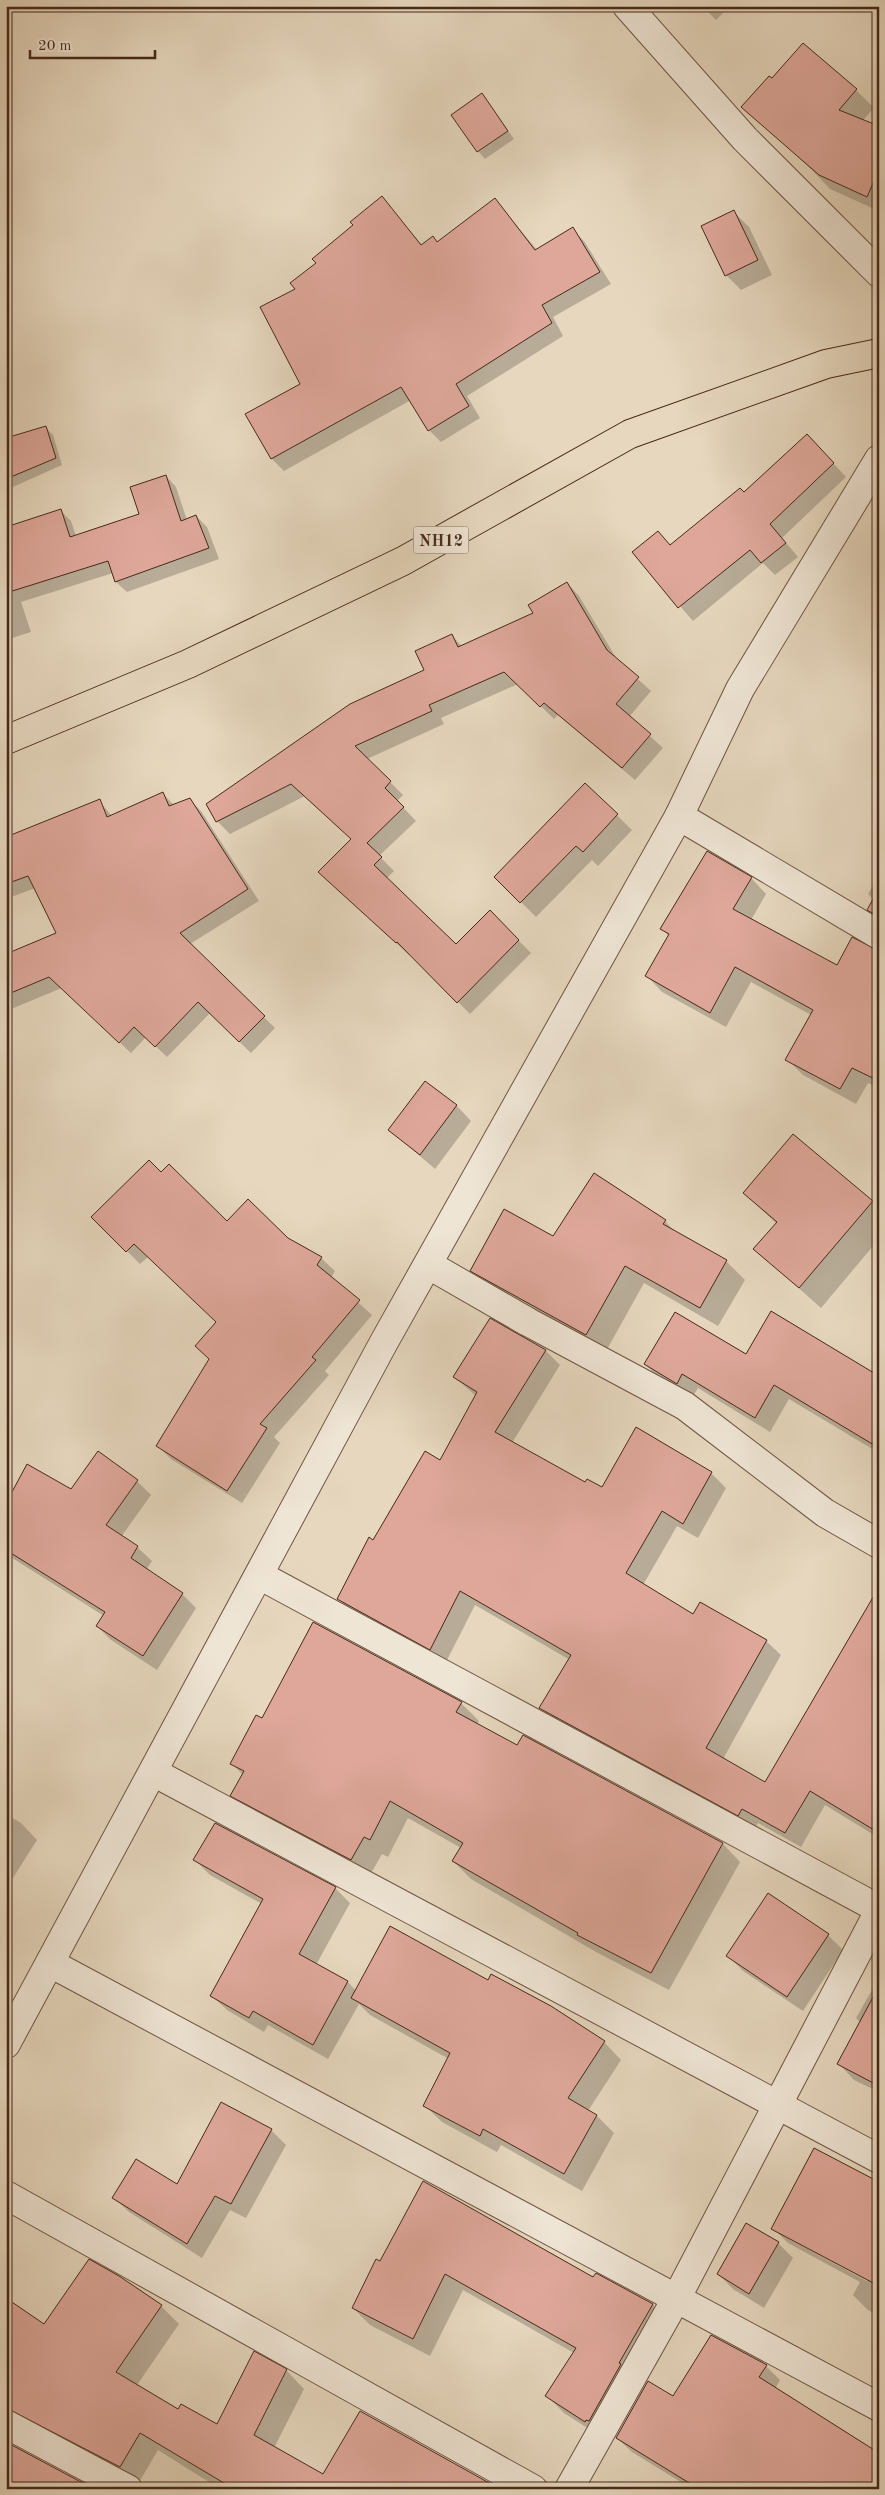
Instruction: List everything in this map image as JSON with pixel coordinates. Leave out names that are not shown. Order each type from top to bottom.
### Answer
[{"type":"highway","name":"NH12","points":[[6,740],[188,664],[403,561],[630,434],[826,364],[879,353]]},
{"type":"street","points":[[627,6],[745,139],[879,273]]},
{"type":"street","points":[[6,2044],[384,1342],[679,816],[740,689],[879,459]]},
{"type":"street","points":[[679,816],[879,935]]},
{"type":"street","points":[[428,1265],[528,1322],[685,1406],[826,1513],[879,1544]]},
{"type":"street","points":[[259,1574],[879,1910],[676,2299],[569,2489]]},
{"type":"street","points":[[153,1772],[879,2159]]},
{"type":"street","points":[[50,1963],[879,2407]]},
{"type":"street","points":[[6,2195],[533,2489]]},
{"type":"street","points":[[6,2424],[128,2489]]},
{"type":"building","points":[[803,43],[857,89],[839,110],[879,126],[879,169],[867,197],[819,175],[741,107],[769,76],[772,78]]},
{"type":"building","points":[[482,93],[508,131],[477,152],[451,115]]},
{"type":"building","points":[[382,196],[421,245],[433,236],[437,242],[495,198],[535,250],[573,227],[600,272],[542,305],[552,323],[456,384],[469,406],[428,431],[401,387],[271,459],[245,414],[300,384],[260,307],[295,289],[290,283],[316,263],[312,259],[353,225],[350,222]]},
{"type":"building","points":[[734,210],[758,260],[725,276],[701,226]]},
{"type":"building","points":[[46,426],[56,458],[6,479],[6,438]]},
{"type":"building","points":[[807,434],[834,463],[770,524],[786,543],[761,563],[750,550],[678,608],[632,552],[658,531],[670,545],[740,488],[744,492]]},
{"type":"building","points":[[166,475],[181,521],[196,515],[209,548],[115,582],[108,561],[6,593],[6,527],[61,509],[70,537],[139,514],[130,487]]},
{"type":"building","points":[[567,582],[607,650],[639,677],[616,704],[651,734],[622,768],[544,703],[540,707],[504,672],[429,705],[432,711],[355,746],[391,781],[385,788],[404,807],[367,843],[382,857],[374,865],[456,944],[490,910],[519,940],[457,1003],[397,942],[318,872],[351,839],[291,784],[216,822],[206,804],[350,704],[424,670],[415,651],[452,634],[458,647],[533,613],[528,605]]},
{"type":"building","points":[[585,783],[618,814],[583,852],[576,846],[520,903],[494,877]]},
{"type":"building","points":[[163,792],[169,806],[190,798],[248,889],[180,933],[265,1016],[239,1042],[198,1002],[155,1047],[134,1027],[119,1043],[49,977],[6,995],[6,954],[56,933],[28,876],[6,884],[6,837],[100,799],[107,817]]},
{"type":"building","points":[[707,851],[752,877],[733,909],[837,965],[852,937],[879,951],[879,1081],[852,1068],[840,1089],[785,1060],[813,1010],[735,967],[710,1013],[645,976],[669,934],[660,929]]},
{"type":"building","points":[[879,888],[879,917],[867,910]]},
{"type":"building","points":[[425,1081],[457,1105],[420,1155],[388,1130]]},
{"type":"building","points":[[793,1134],[873,1201],[799,1288],[753,1249],[777,1222],[743,1193]]},
{"type":"building","points":[[149,1160],[161,1172],[169,1164],[227,1221],[248,1199],[288,1238],[322,1257],[317,1265],[360,1300],[312,1357],[316,1360],[260,1424],[267,1428],[227,1491],[156,1446],[209,1359],[195,1346],[216,1322],[134,1244],[126,1252],[91,1217]]},
{"type":"building","points":[[594,1173],[666,1220],[663,1224],[727,1260],[700,1308],[625,1266],[586,1335],[470,1271],[504,1209],[553,1236]]},
{"type":"building","points":[[771,1311],[879,1376],[879,1448],[774,1385],[755,1418],[682,1374],[677,1384],[644,1364],[675,1312],[746,1354]]},
{"type":"building","points":[[490,1318],[546,1350],[495,1432],[585,1482],[587,1479],[602,1487],[636,1427],[712,1472],[683,1524],[662,1511],[626,1573],[693,1614],[700,1602],[767,1640],[706,1748],[765,1782],[879,1587],[879,1833],[810,1791],[785,1833],[742,1809],[738,1816],[539,1708],[571,1655],[460,1591],[430,1650],[337,1599],[369,1537],[373,1540],[425,1451],[440,1460],[477,1392],[453,1377]]},
{"type":"building","points":[[98,1451],[138,1480],[106,1525],[138,1546],[131,1558],[183,1593],[143,1656],[96,1626],[105,1612],[6,1550],[6,1503],[27,1464],[71,1489]]},
{"type":"building","points":[[313,1622],[462,1702],[456,1712],[517,1745],[523,1735],[723,1843],[651,1973],[577,1935],[578,1933],[452,1861],[463,1843],[390,1801],[370,1840],[364,1837],[351,1860],[230,1796],[244,1771],[230,1764],[256,1715],[262,1718]]},
{"type":"building","points":[[215,1823],[336,1887],[299,1954],[348,1981],[313,2045],[253,2011],[249,2018],[210,1996],[263,1899],[193,1860]]},
{"type":"building","points":[[768,1893],[829,1934],[787,1997],[726,1956]]},
{"type":"building","points":[[390,1926],[488,1980],[491,1974],[551,2006],[605,2041],[568,2098],[597,2115],[564,2174],[483,2129],[480,2136],[423,2106],[450,2053],[351,1998]]},
{"type":"building","points":[[879,1986],[879,2086],[837,2064]]},
{"type":"building","points":[[221,2102],[272,2129],[231,2204],[215,2196],[187,2244],[112,2198],[136,2159],[177,2184]]},
{"type":"building","points":[[814,2148],[879,2182],[879,2286],[771,2229]]},
{"type":"building","points":[[423,2181],[593,2277],[596,2273],[653,2304],[619,2363],[621,2364],[589,2421],[586,2420],[585,2422],[545,2396],[576,2348],[445,2274],[413,2339],[352,2308],[376,2259],[380,2261]]},
{"type":"building","points":[[746,2223],[779,2242],[749,2294],[717,2274]]},
{"type":"building","points":[[89,2259],[119,2276],[162,2305],[116,2372],[178,2409],[181,2404],[217,2424],[254,2351],[287,2369],[254,2435],[323,2474],[360,2411],[500,2489],[234,2489],[140,2433],[120,2467],[6,2408],[6,2298],[44,2324]]},
{"type":"building","points":[[711,2335],[767,2365],[759,2377],[879,2453],[879,2489],[699,2489],[616,2438],[648,2381],[673,2396]]},
{"type":"building","points":[[6,2442],[94,2489],[6,2489]]}]
